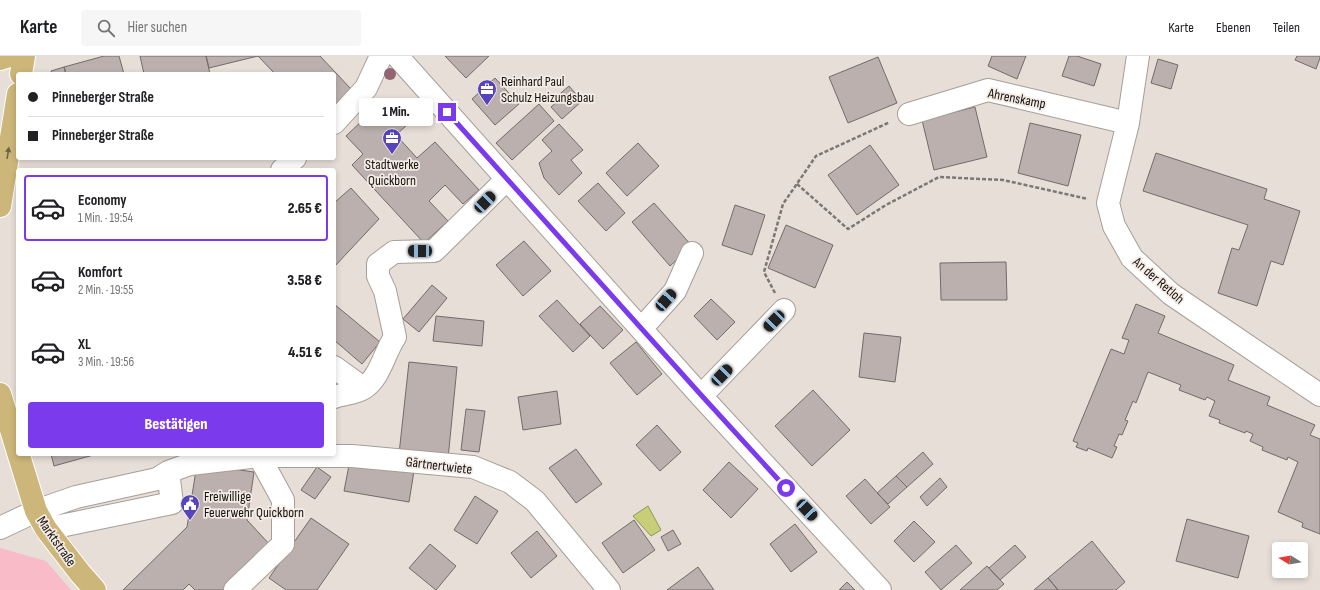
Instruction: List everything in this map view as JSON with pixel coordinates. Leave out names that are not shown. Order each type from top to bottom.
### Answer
[{"type":"main road","points":[[0,59],[9,56]]},
{"type":"main road","points":[[21,72],[24,56]]},
{"type":"main road","points":[[0,206],[16,106]]},
{"type":"main road","name":"Marktstraße","points":[[0,394],[16,443]]},
{"type":"main road","name":"Marktstraße","points":[[20,456],[41,520],[80,573],[96,590]]},
{"type":"street","points":[[336,120],[366,88],[381,56]]},
{"type":"street","points":[[396,56],[641,329],[880,590]]},
{"type":"street","name":"An der Retloh","points":[[1138,56],[1128,123],[1108,203],[1114,226],[1132,258],[1171,294],[1320,395]]},
{"type":"street","name":"Ahrenskamp","points":[[909,114],[988,90],[1128,123]]},
{"type":"street","points":[[284,168],[294,160]]},
{"type":"street","points":[[336,396],[363,388],[379,371],[388,347],[395,337],[385,291],[378,276],[378,264],[394,252],[434,251],[507,180]]},
{"type":"street","points":[[641,329],[675,291],[692,254]]},
{"type":"street","points":[[702,396],[784,310]]},
{"type":"street","points":[[336,368],[363,388]]},
{"type":"street","points":[[235,590],[265,564],[283,544],[283,500],[259,456]]},
{"type":"street","name":"Gärtnertwiete","points":[[41,520],[76,497],[157,479],[168,472],[190,464],[259,456],[352,456],[473,468],[510,482],[534,501],[610,590]]},
{"type":"street","points":[[0,528],[41,520],[172,503],[168,472]]},
{"type":"path","points":[[784,310],[764,272],[783,204],[816,156],[909,114]]},
{"type":"path","points":[[797,184],[848,229],[886,205],[939,177],[1003,180],[1108,203]]},
{"type":"shaded area","points":[[648,506],[661,530],[651,536],[633,516]]},
{"type":"shaded area","points":[[0,548],[46,561],[71,590],[0,590]]},
{"type":"building","points":[[104,56],[119,56],[123,72],[65,72],[64,67]]},
{"type":"building","points":[[140,56],[206,56],[210,72],[144,72]]},
{"type":"building","points":[[206,56],[258,56],[209,68]]},
{"type":"building","points":[[258,56],[320,56],[335,72],[273,72]]},
{"type":"building","points":[[445,56],[489,56],[466,78]]},
{"type":"building","points":[[992,56],[1026,56],[1017,79],[988,66]]},
{"type":"building","points":[[1069,56],[1077,56],[1101,64],[1094,86],[1062,76]]},
{"type":"building","points":[[1297,56],[1320,56],[1320,58],[1316,69],[1295,60]]},
{"type":"building","points":[[878,57],[897,103],[848,123],[829,77]]},
{"type":"building","points":[[1158,59],[1178,65],[1171,89],[1151,83]]},
{"type":"building","points":[[64,67],[65,72],[51,72]]},
{"type":"building","points":[[336,73],[351,89],[336,104]]},
{"type":"building","points":[[495,78],[519,104],[495,125],[472,99]]},
{"type":"building","points":[[569,86],[582,101],[562,119],[551,107],[558,101],[555,98]]},
{"type":"building","points":[[385,99],[408,124],[396,135],[417,158],[435,142],[479,190],[463,204],[445,185],[429,201],[448,221],[424,243],[352,165],[363,154],[346,136]]},
{"type":"building","points":[[539,104],[554,121],[512,160],[496,143]]},
{"type":"building","points":[[975,107],[987,157],[934,170],[922,120]]},
{"type":"building","points":[[1030,123],[1081,135],[1068,186],[1018,173]]},
{"type":"building","points":[[559,124],[583,150],[571,160],[582,173],[559,195],[544,178],[539,163],[552,151],[542,140]]},
{"type":"building","points":[[638,143],[659,166],[627,196],[606,173]]},
{"type":"building","points":[[870,145],[899,185],[857,215],[828,175]]},
{"type":"building","points":[[1156,153],[1267,189],[1264,199],[1300,211],[1283,265],[1271,261],[1257,306],[1218,293],[1232,248],[1239,250],[1248,225],[1143,191]]},
{"type":"building","points":[[598,183],[625,213],[606,231],[578,201]]},
{"type":"building","points":[[351,188],[379,219],[336,265],[336,201]]},
{"type":"building","points":[[654,203],[692,246],[670,266],[632,222]]},
{"type":"building","points":[[735,205],[765,215],[752,255],[722,245]]},
{"type":"building","points":[[786,225],[833,245],[815,288],[768,268]]},
{"type":"building","points":[[524,241],[551,271],[523,296],[496,265]]},
{"type":"building","points":[[1006,262],[1007,300],[941,300],[940,263]]},
{"type":"building","points":[[432,285],[447,298],[419,332],[403,319]]},
{"type":"building","points":[[711,299],[735,322],[717,340],[694,316]]},
{"type":"building","points":[[557,300],[590,336],[573,352],[539,316]]},
{"type":"building","points":[[1136,304],[1165,316],[1158,333],[1234,365],[1228,380],[1270,397],[1267,405],[1315,425],[1310,435],[1320,439],[1320,534],[1302,527],[1303,523],[1278,512],[1298,462],[1288,457],[1287,460],[1262,450],[1263,447],[1250,441],[1253,434],[1246,431],[1245,433],[1219,423],[1220,420],[1209,416],[1215,401],[1207,397],[1205,400],[1179,390],[1181,385],[1148,372],[1136,403],[1133,401],[1125,420],[1128,421],[1122,435],[1119,434],[1114,446],[1117,447],[1112,458],[1088,448],[1087,451],[1076,447],[1078,443],[1073,441],[1111,349],[1124,354],[1129,340],[1122,338]]},
{"type":"building","points":[[336,306],[380,342],[362,364],[336,342]]},
{"type":"building","points":[[600,306],[623,330],[603,349],[580,324]]},
{"type":"building","points":[[436,316],[484,321],[482,346],[433,341]]},
{"type":"building","points":[[864,333],[901,337],[895,382],[859,377]]},
{"type":"building","points":[[636,342],[662,374],[637,395],[610,363]]},
{"type":"building","points":[[409,362],[457,367],[448,459],[399,454]]},
{"type":"building","points":[[813,390],[850,430],[812,466],[775,426]]},
{"type":"building","points":[[557,391],[561,424],[523,430],[518,397]]},
{"type":"building","points":[[466,409],[485,411],[479,452],[461,450]]},
{"type":"building","points":[[657,425],[681,452],[660,471],[636,445]]},
{"type":"building","points":[[576,449],[602,484],[576,503],[549,468]]},
{"type":"building","points":[[923,452],[933,464],[907,487],[896,476]]},
{"type":"building","points":[[52,456],[90,456],[54,466]]},
{"type":"building","points":[[350,460],[414,471],[409,502],[344,491]]},
{"type":"building","points":[[729,462],[758,489],[731,518],[703,490]]},
{"type":"building","points":[[197,464],[254,472],[247,520],[271,546],[225,590],[195,590],[189,584],[183,590],[123,590],[187,527]]},
{"type":"building","points":[[317,467],[331,477],[315,499],[301,490]]},
{"type":"building","points":[[896,476],[907,487],[888,504],[877,493]]},
{"type":"building","points":[[940,478],[947,487],[927,506],[920,497]]},
{"type":"building","points":[[865,479],[890,507],[871,524],[846,496]]},
{"type":"building","points":[[475,496],[498,511],[477,544],[454,530]]},
{"type":"building","points":[[311,518],[349,544],[317,590],[286,590],[269,578]]},
{"type":"building","points":[[1187,519],[1249,536],[1238,578],[1176,561]]},
{"type":"building","points":[[634,520],[655,550],[623,573],[602,543]]},
{"type":"building","points":[[914,521],[935,542],[914,562],[894,541]]},
{"type":"building","points":[[795,524],[817,552],[791,572],[770,544]]},
{"type":"building","points":[[673,530],[681,544],[668,551],[661,537]]},
{"type":"building","points":[[537,531],[557,556],[531,578],[511,553]]},
{"type":"building","points":[[1092,541],[1125,582],[1116,590],[1058,590],[1048,578]]},
{"type":"building","points":[[430,544],[456,566],[436,590],[409,568]]},
{"type":"building","points":[[956,545],[972,563],[941,590],[925,572]]},
{"type":"building","points":[[1015,545],[1026,557],[1000,580],[989,568]]},
{"type":"building","points":[[987,566],[1004,584],[997,590],[960,590]]},
{"type":"building","points":[[698,567],[714,590],[667,590]]},
{"type":"building","points":[[1048,578],[1058,590],[1034,590]]},
{"type":"building","points":[[847,582],[855,590],[839,590]]},
{"type":"place","name":"Reinhard Paul Schulz Heizungsbau","points":[[487,106]]},
{"type":"place","name":"Stadtwerke Quickborn","points":[[392,155]]},
{"type":"place","name":"Freiwillige Feuerwehr Quickborn","points":[[190,521]]},
{"type":"route","points":[[447,112],[786,488]]}]
